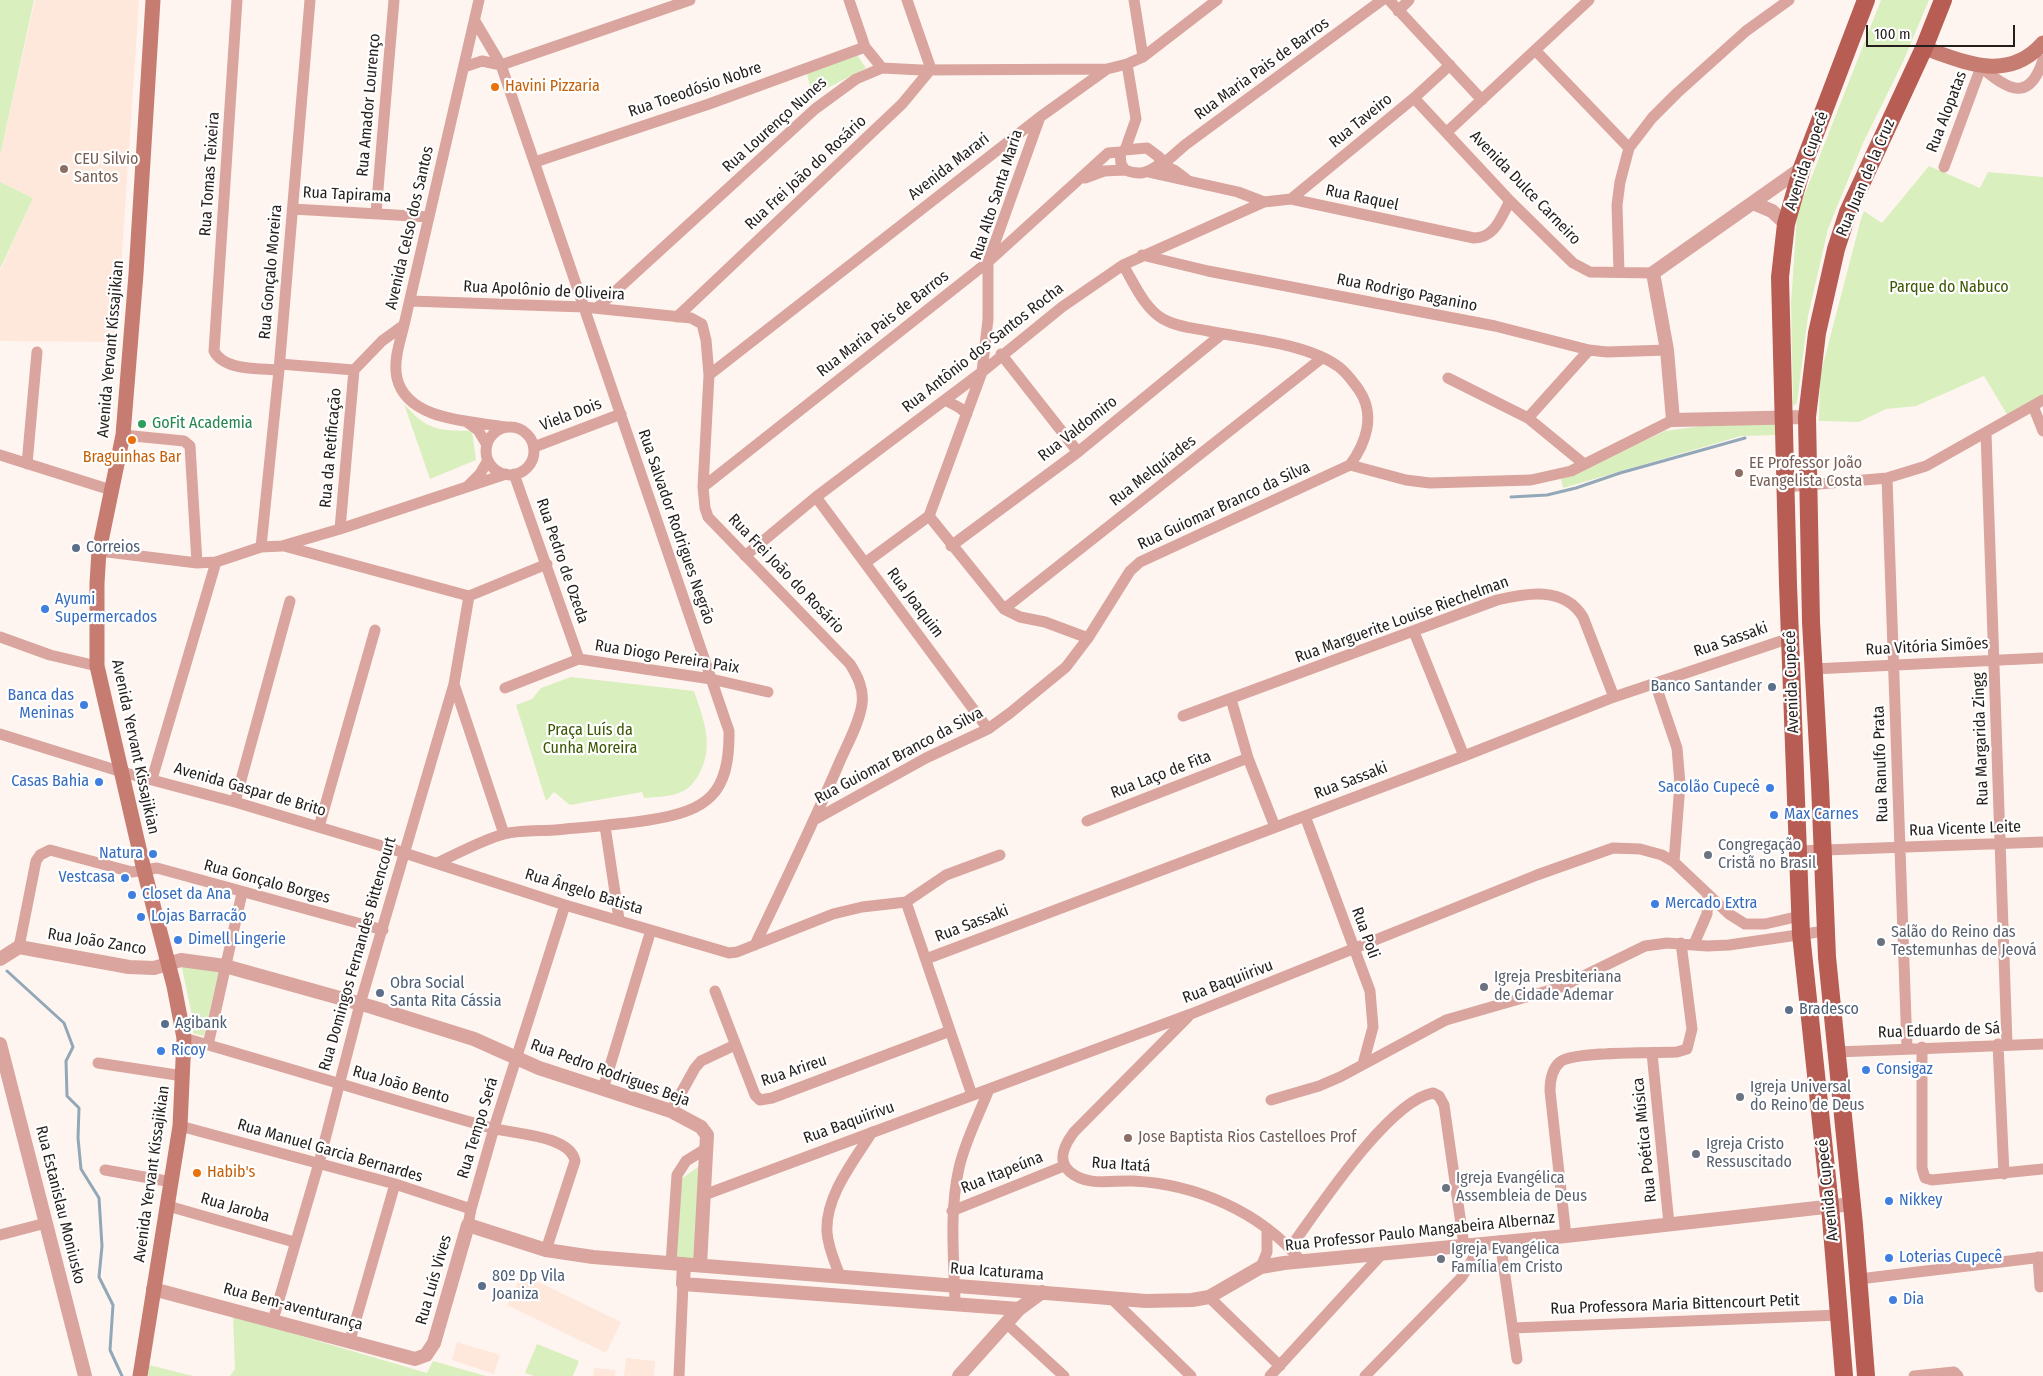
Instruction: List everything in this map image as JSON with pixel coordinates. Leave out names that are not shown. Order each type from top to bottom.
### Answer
[{"type":"main road","name":"Avenida Yervant Kissajikian","points":[[140,1376],[180,1126],[184,1038],[122,772],[106,715],[97,666],[97,583],[100,551],[123,435],[136,274],[153,0]]},
{"type":"main road","name":"Avenida Cupecê","points":[[1844,1376],[1830,1206],[1801,934],[1785,487],[1780,277],[1786,224],[1802,168],[1866,0]]},
{"type":"main road","name":"Rua Juan de la Cruz","points":[[1808,483],[1807,417],[1817,333],[1836,249],[1848,212],[1924,48],[1943,0]]},
{"type":"main road","points":[[1924,48],[1981,67],[2016,61],[2043,43]]},
{"type":"main road","name":"Avenida Cupecê","points":[[1808,483],[1813,669],[1823,850],[1825,931],[1859,1279],[1866,1376]]},
{"type":"street","name":"Rua Tomas Teixeira","points":[[237,0],[214,351],[222,362],[230,364],[280,367]]},
{"type":"street","name":"Rua Gonçalo Moreira","points":[[261,547],[280,367],[310,0]]},
{"type":"street","name":"Rua Amador Lourenço","points":[[376,213],[394,0]]},
{"type":"street","name":"Avenida Celso dos Santos","points":[[479,0],[476,21],[396,360],[397,378],[402,391],[409,400],[427,413],[506,427]]},
{"type":"street","points":[[464,66],[482,61],[502,65],[690,0]]},
{"type":"street","points":[[849,0],[866,47],[882,68]]},
{"type":"street","points":[[906,0],[930,70]]},
{"type":"street","points":[[1134,0],[1143,57]]},
{"type":"street","name":"Avenida Marari","points":[[709,375],[1040,116],[1107,69],[1127,64],[1143,57],[1217,0]]},
{"type":"street","name":"Rua Maria Pais de Barros","points":[[1159,159],[1185,145],[1382,0]]},
{"type":"street","points":[[1389,0],[1482,100]]},
{"type":"street","points":[[1398,11],[1409,0]]},
{"type":"street","points":[[1447,132],[1589,0]]},
{"type":"street","points":[[1620,272],[1617,205],[1620,182],[1629,148],[1652,118],[1677,93],[1752,26],[1789,0]]},
{"type":"street","name":"Rua Salvador Rodrigues Negrão","points":[[437,862],[504,834],[605,826],[679,815],[703,803],[714,792],[724,775],[728,759],[729,731],[502,65],[476,21]]},
{"type":"street","name":"Rua Toeodósio Nobre","points":[[535,162],[709,104],[866,47]]},
{"type":"street","points":[[1535,50],[1629,148]]},
{"type":"street","points":[[1981,67],[2004,85],[2012,88],[2024,88],[2038,76],[2043,60]]},
{"type":"street","points":[[1122,151],[1147,148],[1159,159],[1148,172],[1137,175],[1125,170],[1121,164],[1122,151],[1136,119],[1127,64]]},
{"type":"street","name":"Rua Taveiro","points":[[1291,200],[1414,98],[1450,65]]},
{"type":"street","name":"Rua Alopatas","points":[[1944,167],[1981,67]]},
{"type":"street","name":"Rua Lourenço Nunes","points":[[597,308],[815,109],[842,88],[882,68],[930,70],[1107,69]]},
{"type":"street","name":"Rua Frei João do Rosário","points":[[677,317],[902,104],[930,70]]},
{"type":"street","name":"Avenida Dulce Carneiro","points":[[1414,98],[1510,201],[1573,263],[1590,272],[1653,273]]},
{"type":"street","name":"Rua Alto Santa Maria","points":[[929,516],[982,372],[988,319],[988,262],[1040,116]]},
{"type":"street","name":"Rua Maria Pais de Barros","points":[[703,487],[988,262],[1108,153],[1122,151]]},
{"type":"street","name":"Rua Raquel","points":[[1159,159],[1189,181]]},
{"type":"street","points":[[1673,420],[1667,350],[1653,273],[1753,203],[1778,183],[1802,168]]},
{"type":"street","name":"Rua Maria Pais de Barros","points":[[1079,180],[1104,171],[1125,170]]},
{"type":"street","name":"Rua Raquel","points":[[1148,172],[1238,192],[1264,202],[1291,200],[1474,238],[1485,237],[1492,231],[1510,201]]},
{"type":"street","name":"Rua Antônio dos Santos Rocha","points":[[745,556],[816,497],[982,372],[1062,306],[1123,264],[1264,202]]},
{"type":"street","points":[[1753,203],[1772,210],[1786,224]]},
{"type":"street","name":"Rua Tapirama","points":[[293,209],[429,217]]},
{"type":"street","name":"Rua Rodrigo Paganino","points":[[1142,255],[1208,271],[1495,326],[1589,350],[1607,352],[1667,350]]},
{"type":"street","points":[[1123,264],[1144,299],[1162,318],[1173,324],[1280,345],[1322,358],[1348,374],[1363,396],[1367,409],[1368,428],[1364,442],[1350,465],[1416,482],[1440,484],[1531,480],[1560,475],[1673,420],[1807,417]]},
{"type":"street","name":"Rua Apolônio de Oliveira","points":[[410,301],[584,307],[677,317]]},
{"type":"street","name":"Rua Frei João do Rosário","points":[[677,317],[691,318],[702,324],[706,340],[709,375],[703,487],[704,508],[708,517],[850,664],[859,679],[862,693],[862,706],[814,820],[755,945]]},
{"type":"street","points":[[280,367],[354,370],[382,341],[404,325]]},
{"type":"street","name":"Rua Valdomiro","points":[[951,546],[1078,452],[1222,334]]},
{"type":"street","points":[[1528,418],[1589,350]]},
{"type":"street","points":[[27,464],[37,352]]},
{"type":"street","points":[[1002,354],[1078,452]]},
{"type":"street","name":"Rua Melquíades","points":[[1004,609],[1322,358]]},
{"type":"street","name":"Rua da Retificação","points":[[340,529],[354,370]]},
{"type":"street","points":[[1448,378],[1528,418],[1584,464]]},
{"type":"street","points":[[944,400],[967,414]]},
{"type":"street","points":[[1785,487],[1808,483],[1887,478],[1926,466],[2038,403],[2043,431]]},
{"type":"street","name":"Viela Dois","points":[[534,447],[621,414]]},
{"type":"street","points":[[466,420],[478,430],[487,445],[488,460],[480,474],[466,488]]},
{"type":"street","points":[[100,551],[197,563],[216,562],[261,547],[282,546],[340,529],[510,474],[529,465],[534,447],[524,432],[506,427],[495,432],[487,445]]},
{"type":"street","name":"Rua Margarida Zingg","points":[[1986,433],[2002,843],[2004,1174]]},
{"type":"street","points":[[123,435],[184,441],[190,446],[197,563]]},
{"type":"street","points":[[0,455],[111,490]]},
{"type":"street","points":[[488,460],[498,471],[510,474]]},
{"type":"street","name":"Rua Guiomar Branco da Silva","points":[[814,820],[851,802],[926,758],[988,728],[1010,713],[1066,667],[1088,638],[1130,571],[1140,562],[1350,465]]},
{"type":"street","name":"Rua Pedro de Ozeda","points":[[510,474],[547,564],[579,659]]},
{"type":"street","name":"Rua Ranulfo Prata","points":[[1887,478],[1907,1048]]},
{"type":"street","name":"Rua Joaquim","points":[[816,497],[988,728]]},
{"type":"street","points":[[865,563],[929,516],[951,546],[1004,609],[1020,617],[1045,622],[1088,638]]},
{"type":"street","points":[[282,546],[469,596],[547,564]]},
{"type":"street","points":[[152,779],[216,562]]},
{"type":"street","name":"Rua Marguerite Louise Riechelman","points":[[1182,716],[1497,600],[1524,594],[1539,594],[1563,598],[1575,605],[1583,617],[1614,697]]},
{"type":"street","name":"Rua Domingos Fernandes Bittencourt","points":[[273,1320],[318,1163],[360,1004],[454,684],[469,596]]},
{"type":"street","points":[[235,802],[290,602]]},
{"type":"street","points":[[319,827],[375,630]]},
{"type":"street","points":[[1414,632],[1464,756]]},
{"type":"street","points":[[0,637],[50,654],[97,666]]},
{"type":"street","name":"Rua Sassaki","points":[[926,959],[1464,756],[1614,697],[1790,638]]},
{"type":"street","name":"Rua Vitória Simões","points":[[1813,669],[2043,658]]},
{"type":"street","name":"Rua Diogo Pereira Paix","points":[[505,688],[579,659],[711,679],[768,692]]},
{"type":"street","points":[[1655,683],[1677,748],[1680,784],[1674,862]]},
{"type":"street","points":[[454,684],[504,834]]},
{"type":"street","points":[[1231,699],[1248,758],[1275,826]]},
{"type":"street","name":"Avenida Gaspar de Brito","points":[[0,734],[122,772],[235,802],[404,852]]},
{"type":"street","name":"Rua Laço de Fita","points":[[1086,821],[1248,758]]},
{"type":"street","name":"Rua Poli","points":[[1305,816],[1370,991],[1373,1027],[1363,1064]]},
{"type":"street","points":[[605,826],[619,919]]},
{"type":"street","name":"Rua Vicente Leite","points":[[1798,852],[2043,842]]},
{"type":"street","name":"Rua Baquiirivu","points":[[704,1195],[1191,1014],[1537,875],[1613,848],[1650,851],[1674,862],[1728,914],[1745,924]]},
{"type":"street","name":"Rua Gonçalo Borges","points":[[19,947],[36,861],[44,852],[58,851],[132,872],[157,868],[242,893],[382,930]]},
{"type":"street","name":"Rua Ângelo Batista","points":[[404,852],[565,905],[619,919],[729,953],[846,910],[906,902]]},
{"type":"street","points":[[972,1095],[906,902],[946,875],[1000,855]]},
{"type":"street","points":[[208,1045],[242,893]]},
{"type":"street","points":[[1694,944],[1707,914],[1708,895]]},
{"type":"street","name":"Rua Tempo Será","points":[[471,1209],[494,1128],[565,905]]},
{"type":"street","points":[[1707,914],[1728,914]]},
{"type":"street","points":[[1744,943],[1749,935],[1745,924],[1766,924],[1800,916]]},
{"type":"street","points":[[603,1089],[652,930]]},
{"type":"street","points":[[1271,1100],[1319,1086],[1446,1020],[1561,987],[1645,946],[1681,943],[1707,946],[1744,943],[1825,931]]},
{"type":"street","points":[[1566,1236],[1550,1082],[1554,1070],[1560,1062],[1576,1055],[1684,1051],[1690,1044],[1692,1029],[1681,943]]},
{"type":"street","points":[[0,959],[19,947]]},
{"type":"street","name":"Rua João Zanco","points":[[19,947],[129,967],[154,968],[168,964]]},
{"type":"street","name":"Rua Pedro Rodrigues Beja","points":[[168,964],[181,960],[225,966],[360,1004],[474,1039],[539,1068],[671,1110],[701,1127],[707,1135],[707,1148]]},
{"type":"street","name":"Rua Arireu","points":[[715,991],[757,1099],[764,1100],[950,1031]]},
{"type":"street","points":[[1064,1166],[1062,1153],[1074,1132],[1191,1014]]},
{"type":"street","name":"Rua João Bento","points":[[184,1038],[338,1084],[494,1128],[551,1140],[563,1145],[574,1156],[574,1169],[546,1250]]},
{"type":"street","name":"Rua Estanislau Moniusko","points":[[0,1044],[3,1066],[85,1376]]},
{"type":"street","name":"Rua Eduardo de Sá","points":[[1836,1052],[2003,1044],[2043,1044]]},
{"type":"street","points":[[671,1110],[701,1061],[735,1045]]},
{"type":"street","points":[[1922,1048],[1922,1168],[1925,1178],[1932,1180],[2043,1169]]},
{"type":"street","name":"Rua Poética Música","points":[[1652,1053],[1669,1224]]},
{"type":"street","points":[[98,1063],[183,1076]]},
{"type":"street","points":[[955,1303],[952,1211],[959,1167],[989,1089]]},
{"type":"street","points":[[1290,1248],[1351,1161],[1398,1114],[1418,1099],[1430,1094],[1436,1094],[1442,1100],[1445,1110],[1474,1257],[1461,1278],[1365,1376]]},
{"type":"street","name":"Rua Manuel Garcia Bernardes","points":[[180,1126],[395,1184],[471,1209]]},
{"type":"street","points":[[840,1276],[830,1248],[827,1231],[829,1212],[835,1194],[872,1132]]},
{"type":"street","points":[[700,1265],[707,1148]]},
{"type":"street","points":[[679,1376],[683,1284],[678,1264],[677,1175],[686,1161],[707,1148]]},
{"type":"street","name":"Rua Itapeúna","points":[[952,1211],[1064,1166]]},
{"type":"street","name":"Rua Itatá","points":[[1064,1166],[1072,1173],[1084,1179],[1099,1182],[1132,1181],[1168,1185],[1231,1205],[1290,1248],[1301,1261]]},
{"type":"street","points":[[105,1170],[172,1182]]},
{"type":"street","points":[[350,1340],[395,1184]]},
{"type":"street","name":"Rua Professor Paulo Mangabeira Albernaz","points":[[1261,1267],[1301,1261],[1381,1255],[1470,1244],[1566,1236],[1852,1204]]},
{"type":"street","name":"Rua Jaroba","points":[[168,1206],[294,1242]]},
{"type":"street","name":"Rua Luís Vives","points":[[423,1357],[434,1343],[471,1209]]},
{"type":"street","points":[[0,1235],[46,1223]]},
{"type":"street","name":"Rua Icaturama","points":[[468,1224],[546,1250],[593,1258],[840,1276],[1112,1299],[1155,1301],[1209,1297],[1261,1267]]},
{"type":"street","points":[[1261,1267],[1267,1252],[1266,1230]]},
{"type":"street","points":[[1500,1241],[1517,1359]]},
{"type":"street","points":[[1270,1376],[1381,1255]]},
{"type":"street","points":[[1859,1279],[2040,1257],[2040,1287]]},
{"type":"street","name":"Rua Icaturama","points":[[683,1284],[1019,1309]]},
{"type":"street","name":"Rua Bem-aventurança","points":[[153,1289],[350,1340],[414,1359],[423,1357]]},
{"type":"street","points":[[960,1376],[1006,1322],[1019,1309],[1042,1292]]},
{"type":"street","points":[[1209,1297],[1280,1366]]},
{"type":"street","points":[[1112,1299],[1191,1376]]},
{"type":"street","name":"Rua Professora Maria Bittencourt Petit","points":[[1513,1328],[1839,1315]]},
{"type":"street","points":[[1006,1322],[1051,1370],[1064,1376]]},
{"type":"street","points":[[1914,1376],[1954,1372],[1958,1376]]},
{"type":"shaded area","name":"CEU Silvio Santos","points":[[35,0],[139,0],[116,342],[0,341],[0,271],[33,198],[0,182],[0,156]]},
{"type":"shaded area","points":[[522,1274],[621,1322],[606,1353],[507,1305]]},
{"type":"shaded area","points":[[457,1342],[500,1355],[494,1374],[452,1360]]},
{"type":"shaded area","points":[[626,1358],[655,1361],[654,1376],[624,1376]]},
{"type":"shaded area","points":[[594,1368],[616,1370],[615,1376],[593,1376]]},
{"type":"green space","points":[[0,0],[34,0],[0,156]]},
{"type":"green space","points":[[1881,0],[1929,0],[1903,62],[1863,143],[1828,229],[1808,316],[1797,403],[1793,406],[1791,304],[1797,214]]},
{"type":"green space","points":[[853,49],[866,68],[820,92],[810,86],[805,66]]},
{"type":"green space","name":"Parque do Nabuco","points":[[1929,166],[1980,188],[1988,172],[2043,177],[2043,395],[2008,416],[1984,376],[1916,406],[1886,409],[1859,422],[1819,421],[1820,376],[1864,211],[1882,223]]},
{"type":"green space","points":[[0,182],[33,198],[0,269]]},
{"type":"green space","points":[[404,404],[412,413],[434,427],[472,431],[476,460],[430,479]]},
{"type":"green space","points":[[1780,421],[1779,435],[1741,436],[1563,488],[1561,479],[1665,431],[1709,425]]},
{"type":"green space","name":"Praça Luís da Cunha Moreira","points":[[571,677],[694,691],[704,723],[707,744],[703,765],[693,783],[681,792],[673,795],[644,798],[642,792],[570,805],[554,792],[546,801],[516,705],[532,699],[541,688]]},
{"type":"green space","points":[[184,966],[219,972],[204,1036],[193,1033],[192,1016],[182,968]]},
{"type":"green space","points":[[702,1164],[697,1261],[673,1259],[681,1179]]},
{"type":"green space","points":[[233,1316],[427,1373],[433,1361],[486,1376],[230,1376],[235,1369]]},
{"type":"green space","points":[[537,1344],[579,1361],[573,1376],[534,1376],[525,1373]]},
{"type":"green space","points":[[149,1365],[193,1376],[148,1376]]},
{"type":"waterway","points":[[1511,497],[1547,495],[1576,488],[1620,473],[1745,438]]},
{"type":"waterway","points":[[7,971],[64,1023],[73,1047],[66,1061],[67,1096],[79,1108],[78,1138],[81,1169],[99,1198],[102,1246],[99,1277],[113,1305],[110,1350],[122,1376]]},
{"type":"place","name":"Havini Pizzaria","points":[[495,87]]},
{"type":"place","name":"CEU Silvio Santos","points":[[64,169]]},
{"type":"place","name":"GoFit Academia","points":[[142,424]]},
{"type":"place","name":"Braguinhas Bar","points":[[132,440]]},
{"type":"place","name":"EE Professor João Evangelista Costa","points":[[1739,473]]},
{"type":"place","name":"Correios","points":[[76,548]]},
{"type":"place","name":"Ayumi Supermercados","points":[[45,609]]},
{"type":"place","name":"Banco Santander","points":[[1772,687]]},
{"type":"place","name":"Banca das Meninas","points":[[84,705]]},
{"type":"place","name":"Casas Bahia","points":[[99,782]]},
{"type":"place","name":"Sacolão Cupecê","points":[[1770,788]]},
{"type":"place","name":"Max Carnes","points":[[1774,815]]},
{"type":"place","name":"Natura","points":[[153,854]]},
{"type":"place","name":"Congregação Cristã no Brasil","points":[[1708,855]]},
{"type":"place","name":"Vestcasa","points":[[125,878]]},
{"type":"place","name":"Closet da Ana","points":[[132,895]]},
{"type":"place","name":"Mercado Extra","points":[[1655,904]]},
{"type":"place","name":"Lojas Barracão","points":[[141,917]]},
{"type":"place","name":"Dimell Lingerie","points":[[178,940]]},
{"type":"place","name":"Salão do Reino das Testemunhas de Jeová","points":[[1881,942]]},
{"type":"place","name":"Igreja Presbiteriana de Cidade Ademar","points":[[1484,987]]},
{"type":"place","name":"Obra Social Santa Rita Cássia","points":[[380,993]]},
{"type":"place","name":"Bradesco","points":[[1789,1010]]},
{"type":"place","name":"Agibank","points":[[165,1024]]},
{"type":"place","name":"Ricoy","points":[[161,1051]]},
{"type":"place","name":"Consigaz","points":[[1866,1070]]},
{"type":"place","name":"Igreja Universal do Reino de Deus","points":[[1740,1097]]},
{"type":"place","name":"Jose Baptista Rios Castelloes Prof","points":[[1128,1138]]},
{"type":"place","name":"Igreja Cristo Ressuscitado","points":[[1696,1154]]},
{"type":"place","name":"Habib's","points":[[197,1173]]},
{"type":"place","name":"Igreja Evangélica Assembleia de Deus","points":[[1446,1188]]},
{"type":"place","name":"Nikkey","points":[[1889,1201]]},
{"type":"place","name":"Loterias Cupecê","points":[[1889,1258]]},
{"type":"place","name":"Igreja Evangélica Família em Cristo","points":[[1441,1259]]},
{"type":"place","name":"80º Dp Vila Joaniza","points":[[482,1286]]},
{"type":"place","name":"Dia","points":[[1893,1300]]}]
